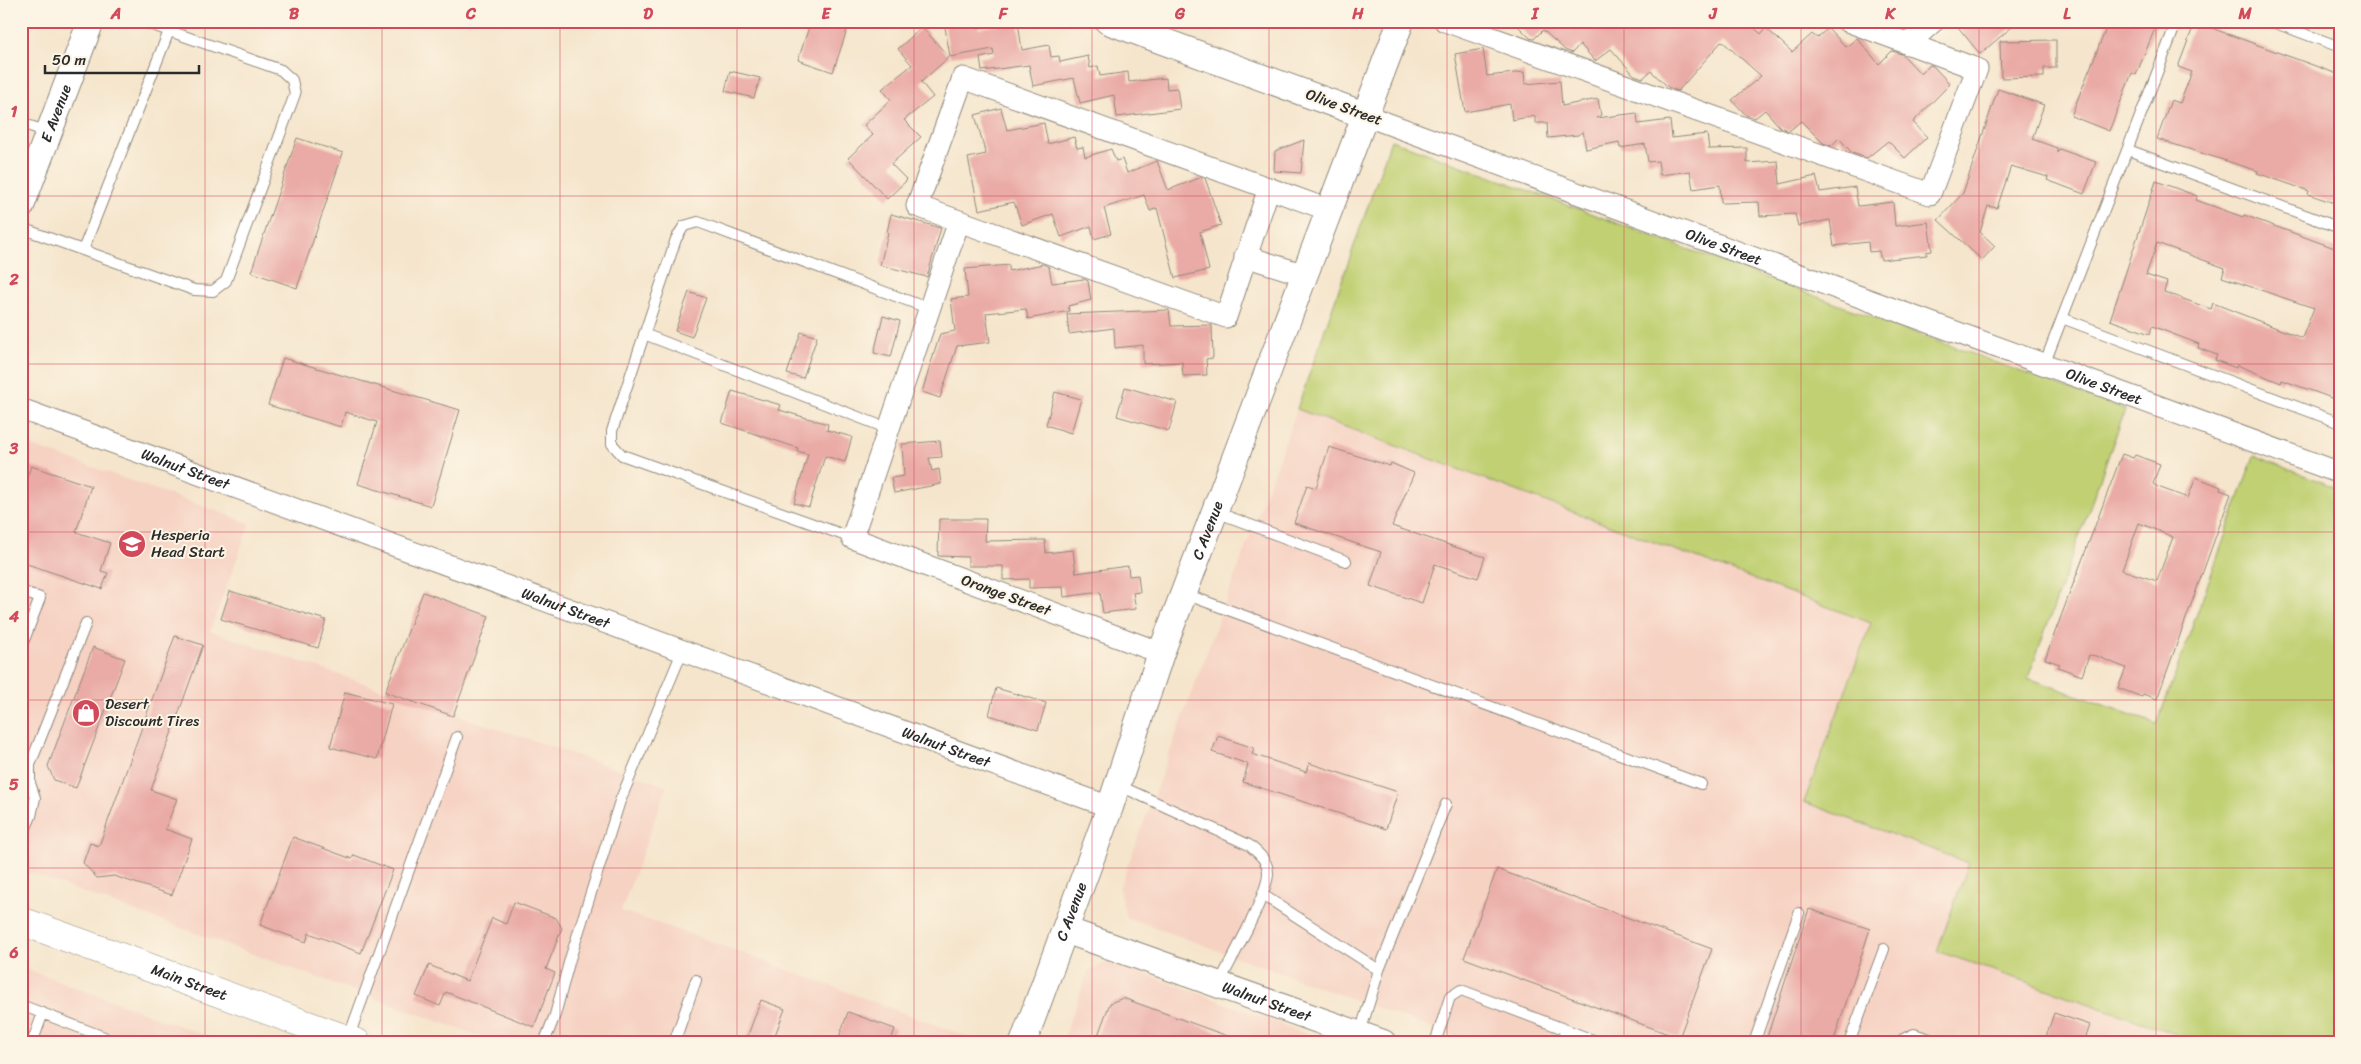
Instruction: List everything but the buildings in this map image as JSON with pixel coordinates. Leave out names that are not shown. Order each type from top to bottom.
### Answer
[{"type":"main road","name":"Main Street","points":[[21,921],[350,1042]]},
{"type":"street","name":"E Avenue","points":[[21,206],[91,21]]},
{"type":"street","name":"C Avenue","points":[[1022,1043],[1114,796],[1161,652],[1401,21]]},
{"type":"street","points":[[1444,21],[1930,194],[1976,69],[1847,21]]},
{"type":"street","points":[[1908,44],[1934,21]]},
{"type":"street","name":"Olive Street","points":[[1123,24],[1366,116],[2340,473]]},
{"type":"street","points":[[1269,188],[1226,317],[916,206],[964,78],[1269,188],[1329,210]]},
{"type":"street","points":[[852,538],[959,221]]},
{"type":"street","points":[[1245,256],[1305,275]]},
{"type":"street","name":"Walnut Street","points":[[21,409],[682,652],[1114,796]]},
{"type":"street","name":"Orange Street","points":[[852,538],[1161,652]]},
{"type":"street","name":"Walnut Street","points":[[1065,930],[1371,1038]]},
{"type":"lane","points":[[21,228],[194,290],[214,291],[226,281],[295,94],[292,80],[281,70],[141,21]]},
{"type":"lane","points":[[2044,365],[2178,21]]},
{"type":"lane","points":[[2270,21],[2340,47]]},
{"type":"lane","points":[[83,250],[169,31]]},
{"type":"lane","points":[[21,122],[49,132]]},
{"type":"lane","points":[[2128,150],[2340,228]]},
{"type":"lane","points":[[852,538],[622,455],[612,444],[612,431],[676,239],[684,226],[698,222],[930,309]]},
{"type":"lane","points":[[2062,318],[2340,423]]},
{"type":"lane","points":[[644,334],[889,429]]},
{"type":"lane","points":[[1215,511],[1346,561]]},
{"type":"lane","points":[[21,591],[40,598],[21,648]]},
{"type":"lane","points":[[1184,593],[1702,784]]},
{"type":"lane","points":[[21,840],[31,816],[35,798],[30,783],[30,765],[86,623]]},
{"type":"lane","points":[[544,1043],[555,1015],[570,959],[620,801],[682,652]]},
{"type":"lane","points":[[350,1042],[457,736]]},
{"type":"lane","points":[[1114,796],[1249,845],[1264,859],[1268,873],[1263,896],[1218,984]]},
{"type":"lane","points":[[1371,1038],[1379,970],[1446,804]]},
{"type":"lane","points":[[1263,896],[1379,970]]},
{"type":"lane","points":[[1754,1043],[1799,913]]},
{"type":"lane","points":[[1849,1043],[1884,949]]},
{"type":"lane","points":[[674,1043],[696,980]]},
{"type":"lane","points":[[1435,1043],[1450,997],[1460,990],[1601,1043]]},
{"type":"lane","points":[[21,1005],[104,1037],[102,1043]]},
{"type":"lane","points":[[32,1043],[43,1013]]},
{"type":"lane","points":[[1561,1043],[1566,1030]]},
{"type":"lane","points":[[1902,1043],[1903,1040],[1914,1034],[1940,1043]]},
{"type":"shaded area","points":[[1297,409],[1871,623],[1804,802],[1970,863],[1937,951],[2202,1043],[1473,1043],[1126,917],[1119,889]]},
{"type":"shaded area","points":[[21,442],[250,523],[210,631],[667,786],[621,911],[696,936],[985,1043],[498,1043],[21,870]]},
{"type":"shaded area","points":[[1111,961],[1332,1043],[1062,1043],[1088,971]]},
{"type":"shaded area","points":[[21,967],[226,1043],[21,1043]]},
{"type":"green space","points":[[1391,140],[2125,410],[2028,678],[2157,724],[2254,456],[2340,489],[2340,1043],[2202,1043],[1937,951],[1969,863],[1804,802],[1871,623],[1297,409]]},
{"type":"place","name":"Hesperia Head Start","points":[[132,544]]},
{"type":"place","name":"Desert Discount Tires","points":[[86,713]]}]
